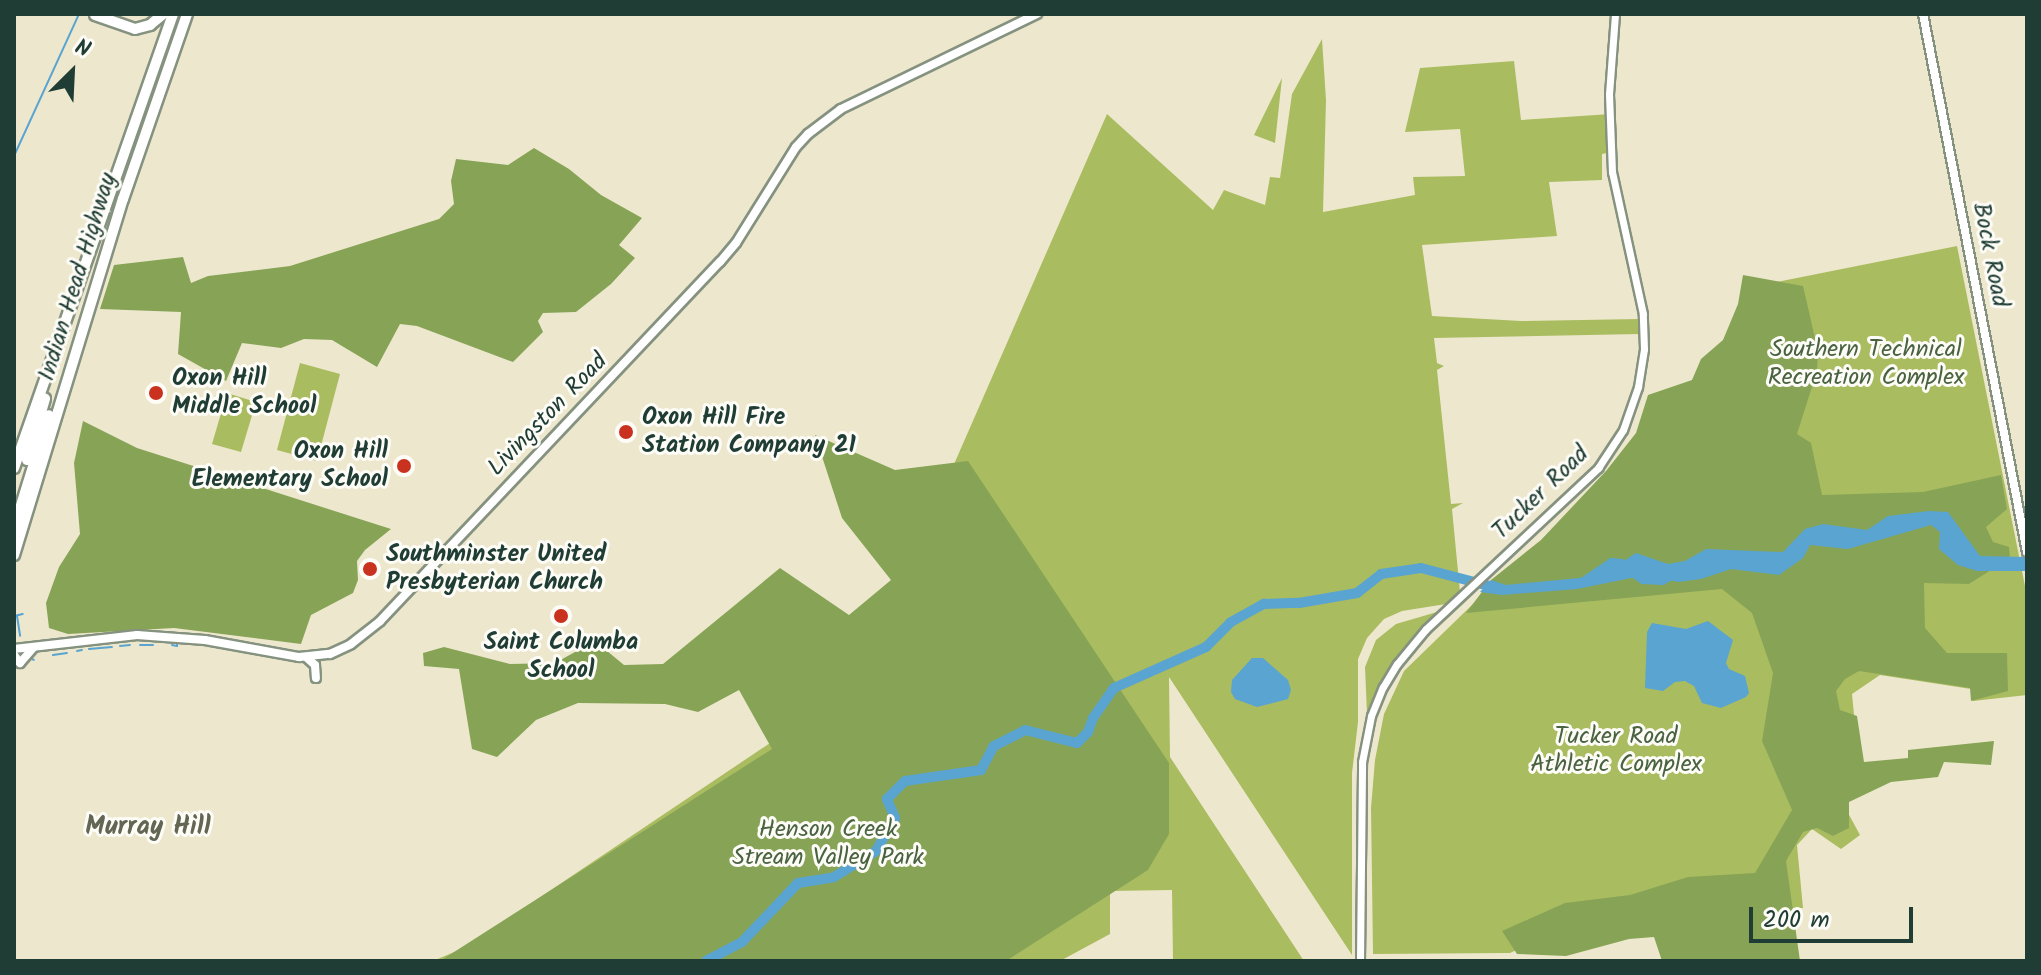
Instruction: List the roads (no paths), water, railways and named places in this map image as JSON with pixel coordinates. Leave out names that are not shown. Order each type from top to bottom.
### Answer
[{"type":"highway","points":[[95,15],[135,29],[153,24],[163,14]]},
{"type":"highway","name":"Indian Head Highway","points":[[14,468],[173,14]]},
{"type":"highway","name":"Indian Head Highway","points":[[14,555],[85,319],[187,14]]},
{"type":"highway","points":[[14,528],[52,405],[85,319]]},
{"type":"highway","points":[[14,504],[51,366]]},
{"type":"main road","name":"Livingston Road","points":[[14,649],[121,636],[165,635],[306,657],[330,654],[351,644],[393,608],[725,256],[796,147],[808,134],[841,109],[1037,14]]},
{"type":"main road","name":"Bock Road","points":[[1923,14],[2026,549]]},
{"type":"main road","points":[[14,655],[20,663],[24,655],[37,646]]},
{"type":"main road","points":[[306,657],[315,665],[316,678]]},
{"type":"street","name":"Tucker Road","points":[[1360,961],[1362,775],[1369,724],[1397,664],[1426,629],[1604,461],[1629,418],[1642,374],[1643,314],[1612,172],[1609,94],[1615,14]]},
{"type":"water","points":[[1948,512],[1980,556],[2027,557],[2027,571],[1977,571],[1958,565],[1939,549],[1940,532],[1931,525],[1848,549],[1810,545],[1803,558],[1779,575],[1731,569],[1701,579],[1678,582],[1646,575],[1577,589],[1502,595],[1480,592],[1491,580],[1506,585],[1600,576],[1636,553],[1668,564],[1685,561],[1706,549],[1783,552],[1805,529],[1823,524],[1867,530],[1888,516]]},
{"type":"water","points":[[1708,621],[1733,640],[1726,663],[1729,669],[1745,676],[1749,693],[1746,697],[1721,708],[1702,703],[1694,686],[1685,681],[1675,682],[1663,691],[1645,688],[1647,632],[1652,623],[1686,629]]},
{"type":"water","points":[[1252,658],[1263,658],[1288,680],[1291,690],[1288,699],[1257,707],[1235,699],[1231,692],[1232,680]]},
{"type":"waterway","points":[[14,156],[79,14]]},
{"type":"waterway","points":[[1584,582],[1612,563],[1621,564],[1643,579],[1662,580],[1675,573]]},
{"type":"waterway","points":[[706,961],[742,942],[798,883],[834,877],[876,851],[895,818],[887,799],[905,781],[981,770],[994,746],[1025,730],[1077,743],[1088,732],[1093,718],[1114,688],[1206,647],[1231,622],[1264,604],[1299,603],[1357,593],[1381,574],[1421,568],[1497,588]]},
{"type":"waterway","points":[[14,616],[23,614]]},
{"type":"waterway","points":[[17,616],[20,636]]},
{"type":"waterway","points":[[172,645],[177,646],[177,643]]},
{"type":"waterway","points":[[120,646],[130,645]]},
{"type":"waterway","points":[[140,645],[153,645]]},
{"type":"waterway","points":[[89,649],[112,647]]},
{"type":"waterway","points":[[77,651],[82,650]]},
{"type":"waterway","points":[[53,655],[67,653]]},
{"type":"place","name":"Oxon Hill Middle School","points":[[156,393]]},
{"type":"place","name":"Oxon Hill Fire Station Company 21","points":[[626,432]]},
{"type":"place","name":"Oxon Hill Elementary School","points":[[404,466]]},
{"type":"place","name":"Southminster United Presbyterian Church","points":[[370,569]]},
{"type":"place","name":"Saint Columba School","points":[[561,616]]},
{"type":"district","name":"Murray Hill","points":[[148,828]]},
{"type":"park label","name":"Southern Technical Recreation Complex","points":[[1866,364]]},
{"type":"park label","name":"Tucker Road Athletic Complex","points":[[1616,751]]},
{"type":"park label","name":"Henson Creek Stream Valley Park","points":[[828,844]]}]
